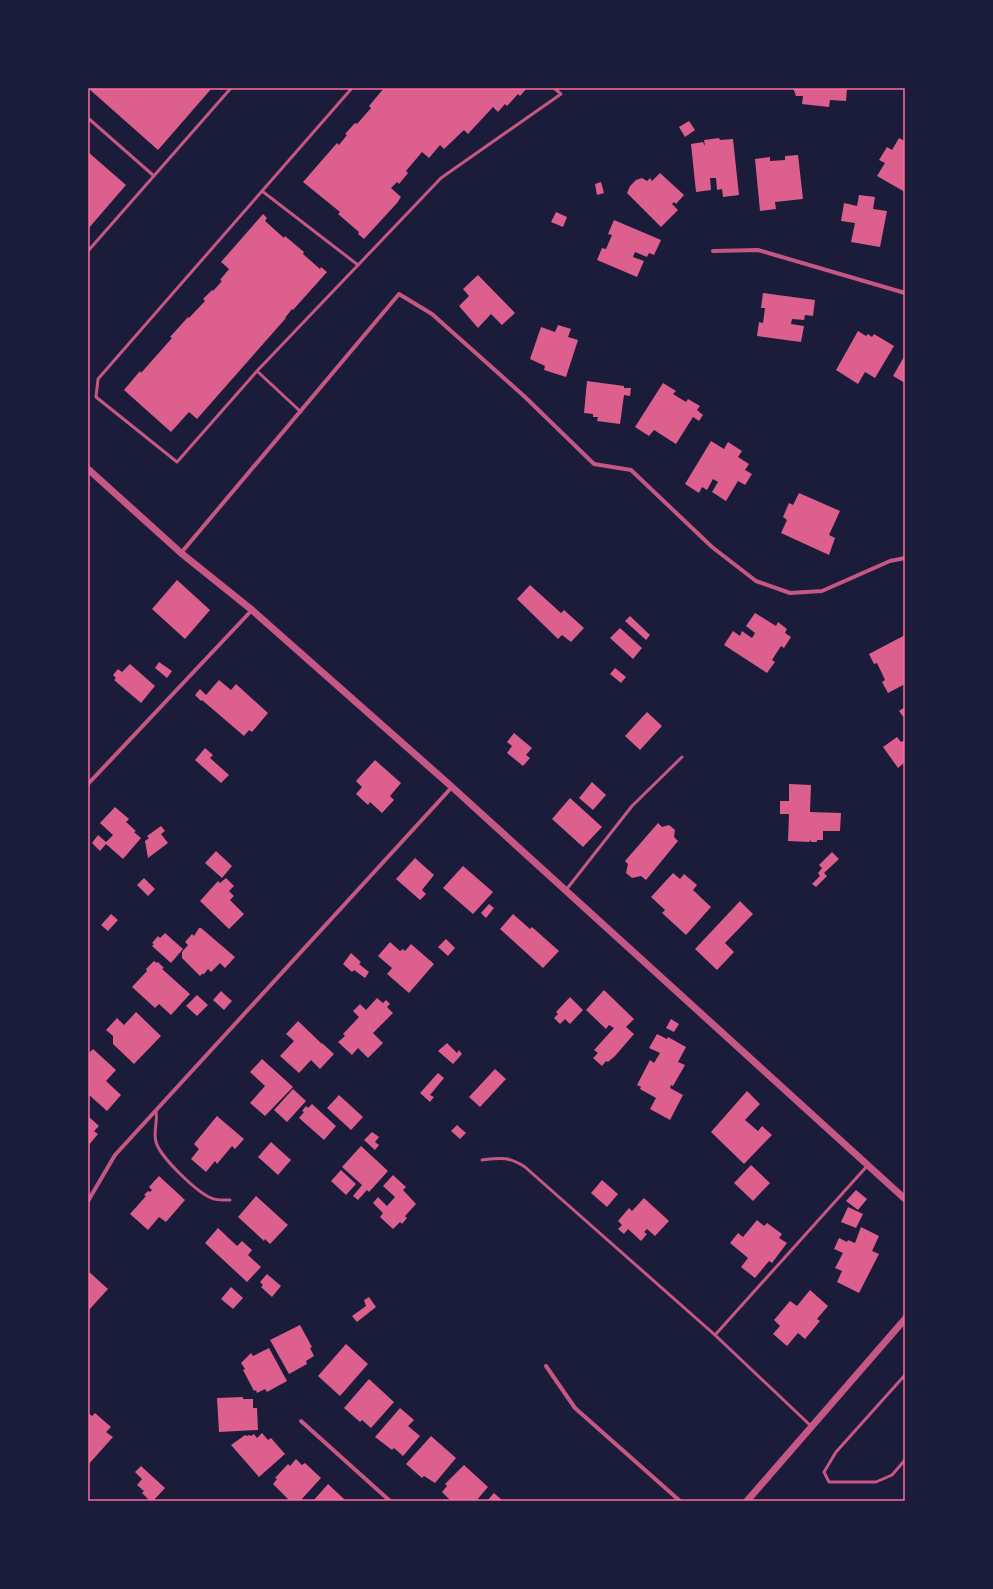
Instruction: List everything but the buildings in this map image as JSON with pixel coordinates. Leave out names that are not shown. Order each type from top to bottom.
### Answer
[{"type":"street","points":[[713,251],[758,250],[905,293]]},
{"type":"street","points":[[182,553],[399,294],[432,314],[524,396],[594,464],[631,470],[712,547],[756,581],[790,593],[822,591],[890,561],[905,558]]},
{"type":"street","points":[[88,469],[182,553],[252,610],[452,787],[905,1199]]},
{"type":"street","points":[[88,784],[252,610]]},
{"type":"street","points":[[88,1201],[115,1156],[452,787]]},
{"type":"street","points":[[747,1501],[905,1319]]},
{"type":"street","points":[[546,1366],[575,1408],[680,1501]]},
{"type":"street","points":[[301,1421],[390,1501]]},
{"type":"lane","points":[[88,251],[231,88]]},
{"type":"lane","points":[[352,88],[98,379],[96,397],[177,462],[258,371],[441,178],[561,94],[554,88]]},
{"type":"lane","points":[[88,118],[154,176]]},
{"type":"lane","points":[[262,191],[358,265]]},
{"type":"lane","points":[[258,371],[301,412]]},
{"type":"lane","points":[[566,890],[632,806],[682,756]]},
{"type":"lane","points":[[156,1111],[156,1141],[165,1157],[192,1184],[208,1196],[215,1200],[230,1200]]},
{"type":"lane","points":[[482,1160],[504,1158],[516,1161],[525,1167],[715,1335],[811,1427]]},
{"type":"lane","points":[[715,1335],[868,1165]]},
{"type":"lane","points":[[905,1375],[836,1452],[824,1472],[828,1482],[876,1482],[892,1475],[905,1460]]}]
